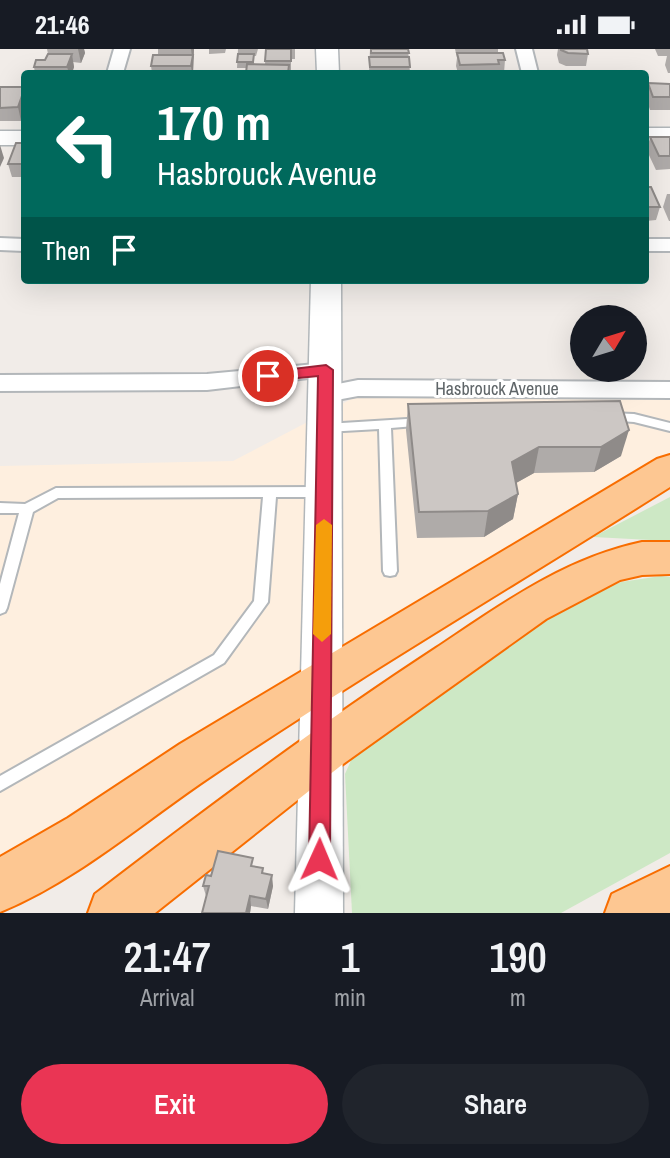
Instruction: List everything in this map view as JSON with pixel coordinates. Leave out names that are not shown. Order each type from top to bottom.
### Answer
[{"type":"highway","points":[[0,886],[321,683],[670,469]]},
{"type":"highway","points":[[114,913],[366,717],[567,586],[627,562],[670,558]]},
{"type":"highway","points":[[631,913],[670,892]]},
{"type":"street","points":[[116,70],[122,49]]},
{"type":"street","points":[[327,49],[328,70]]},
{"type":"street","points":[[524,49],[529,70]]},
{"type":"street","points":[[649,135],[670,135]]},
{"type":"street","points":[[0,138],[21,138]]},
{"type":"street","points":[[0,244],[21,244]]},
{"type":"street","points":[[649,245],[670,245]]},
{"type":"street","points":[[319,913],[326,284]]},
{"type":"street","name":"Hasbrouck Avenue","points":[[0,383],[207,382],[326,398],[358,388],[670,390]]},
{"type":"lane","points":[[326,398],[385,424],[431,421]]},
{"type":"lane","points":[[598,417],[634,418],[670,427]]},
{"type":"lane","points":[[385,424],[390,571]]},
{"type":"lane","points":[[0,784],[219,659],[261,601],[270,492]]},
{"type":"lane","points":[[0,508],[27,509],[56,493],[325,492]]},
{"type":"lane","points":[[0,608],[27,509]]},
{"type":"shaded area","points":[[670,382],[670,470],[0,872],[0,466],[233,461],[361,394]]},
{"type":"green space","points":[[670,497],[670,541],[593,537]]},
{"type":"green space","points":[[670,577],[670,853],[561,913],[352,913],[345,774],[356,749],[569,603],[621,582]]},
{"type":"building","points":[[266,49],[291,49],[291,61],[265,61]]},
{"type":"building","points":[[371,49],[408,49],[409,53],[371,53]]},
{"type":"building","points":[[561,49],[587,49],[588,54],[568,53]]},
{"type":"building","points":[[457,53],[503,53],[505,60],[498,60],[499,64],[460,65]]},
{"type":"building","points":[[48,54],[72,54],[67,67],[34,67],[36,60],[45,60]]},
{"type":"building","points":[[238,54],[254,54],[253,62],[237,62]]},
{"type":"building","points":[[153,55],[193,55],[191,66],[151,66]]},
{"type":"building","points":[[369,57],[409,57],[410,67],[370,67]]},
{"type":"building","points":[[247,64],[289,65],[288,70],[246,70]]},
{"type":"building","points":[[649,83],[670,84],[670,97],[653,97]]},
{"type":"building","points":[[0,87],[21,87],[18,107],[0,108]]},
{"type":"building","points":[[650,137],[670,137],[670,156],[659,156]]},
{"type":"building","points":[[16,143],[21,143],[21,164],[8,164]]},
{"type":"building","points":[[649,187],[651,187],[660,207],[649,207]]},
{"type":"building","points":[[620,401],[629,430],[601,447],[539,447],[512,462],[518,494],[488,511],[419,512],[408,404]]},
{"type":"building","points":[[218,851],[253,858],[251,866],[263,868],[262,873],[272,875],[266,899],[250,896],[246,913],[202,913],[209,886],[203,886],[206,875],[211,876]]},
{"type":"slow traffic","points":[[322,634],[324,525]]},
{"type":"route","points":[[268,376],[326,370],[319,859]]}]
